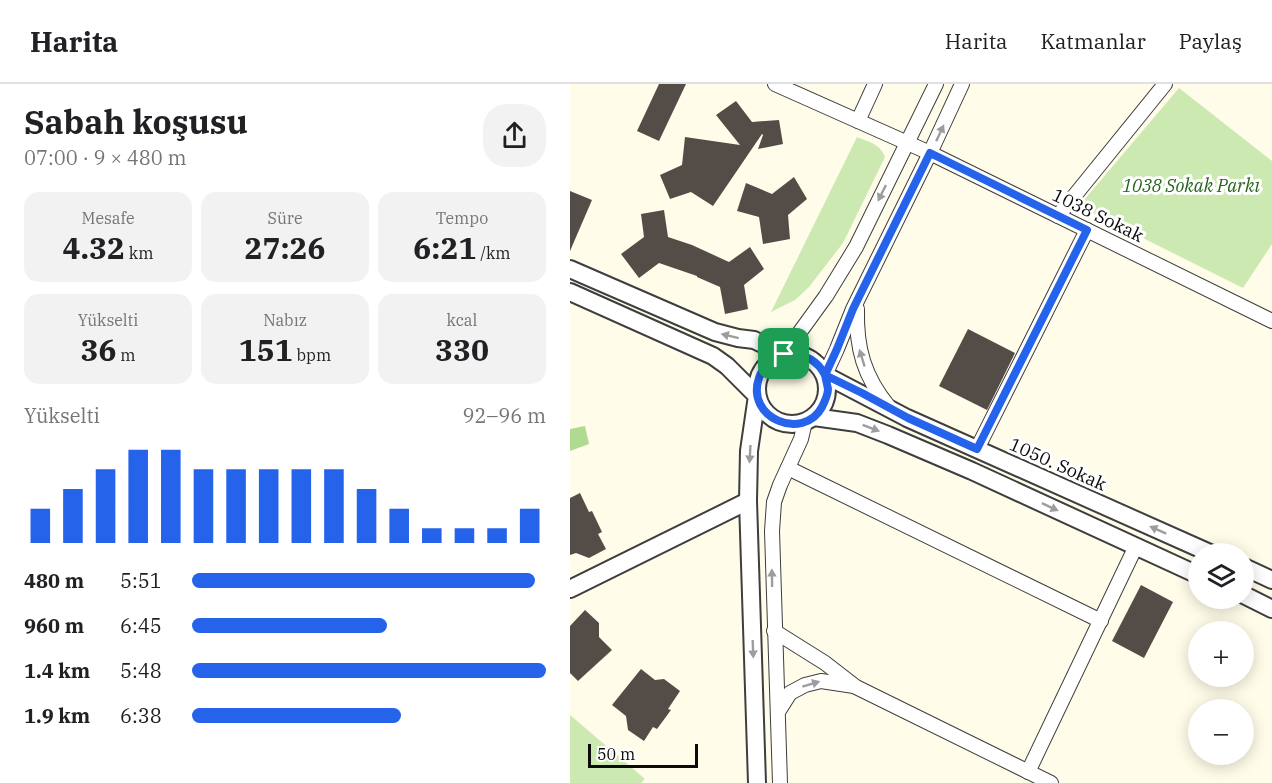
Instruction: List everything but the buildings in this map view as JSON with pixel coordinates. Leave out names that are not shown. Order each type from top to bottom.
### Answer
[{"type":"street","name":"1038 Sokak","points":[[775,84],[930,153],[1272,321]]},
{"type":"street","points":[[858,121],[875,84]]},
{"type":"street","points":[[757,783],[748,501],[749,451],[757,382],[761,371],[769,362],[784,354],[826,296],[856,247],[936,84]]},
{"type":"street","points":[[825,375],[857,302],[962,84]]},
{"type":"street","points":[[1058,216],[1165,84]]},
{"type":"street","points":[[977,449],[1087,230]]},
{"type":"street","points":[[570,269],[715,332],[754,340],[784,354],[803,355],[813,360],[825,375],[828,390],[826,401],[820,411],[809,420],[774,502],[772,531],[774,631],[780,783]]},
{"type":"street","points":[[570,292],[714,356],[757,396],[768,415],[779,422],[790,424],[809,420],[857,423],[972,471],[1188,570]]},
{"type":"street","points":[[857,302],[856,329],[864,365],[880,396],[889,407]]},
{"type":"street","name":"1050. Sokak","points":[[825,375],[908,418],[1188,543]]},
{"type":"street","points":[[788,468],[1101,621]]},
{"type":"street","points":[[570,589],[748,501]]},
{"type":"street","points":[[1028,772],[1136,546]]},
{"type":"street","points":[[1254,572],[1272,580]]},
{"type":"street","points":[[1254,601],[1272,609]]},
{"type":"street","points":[[774,631],[825,663],[856,687],[1051,783]]},
{"type":"street","points":[[778,712],[790,693],[806,685],[821,681],[856,687]]},
{"type":"green space","name":"1038 Sokak Parkı","points":[[1179,88],[1272,161],[1272,244],[1243,288],[1079,206]]},
{"type":"green space","points":[[857,137],[877,146],[885,157],[843,243],[809,287],[795,300],[771,312]]},
{"type":"green space","points":[[585,426],[589,444],[570,451],[570,429]]},
{"type":"green space","points":[[570,715],[645,779],[641,783],[570,783]]},
{"type":"route","points":[[784,354],[769,362],[761,371],[757,382],[757,396],[761,406],[768,415],[779,422],[790,424],[805,422],[820,411],[826,401],[828,390],[825,375],[908,418],[977,449],[1087,230],[930,153],[853,309],[825,375],[813,360],[803,355],[784,354]]}]
